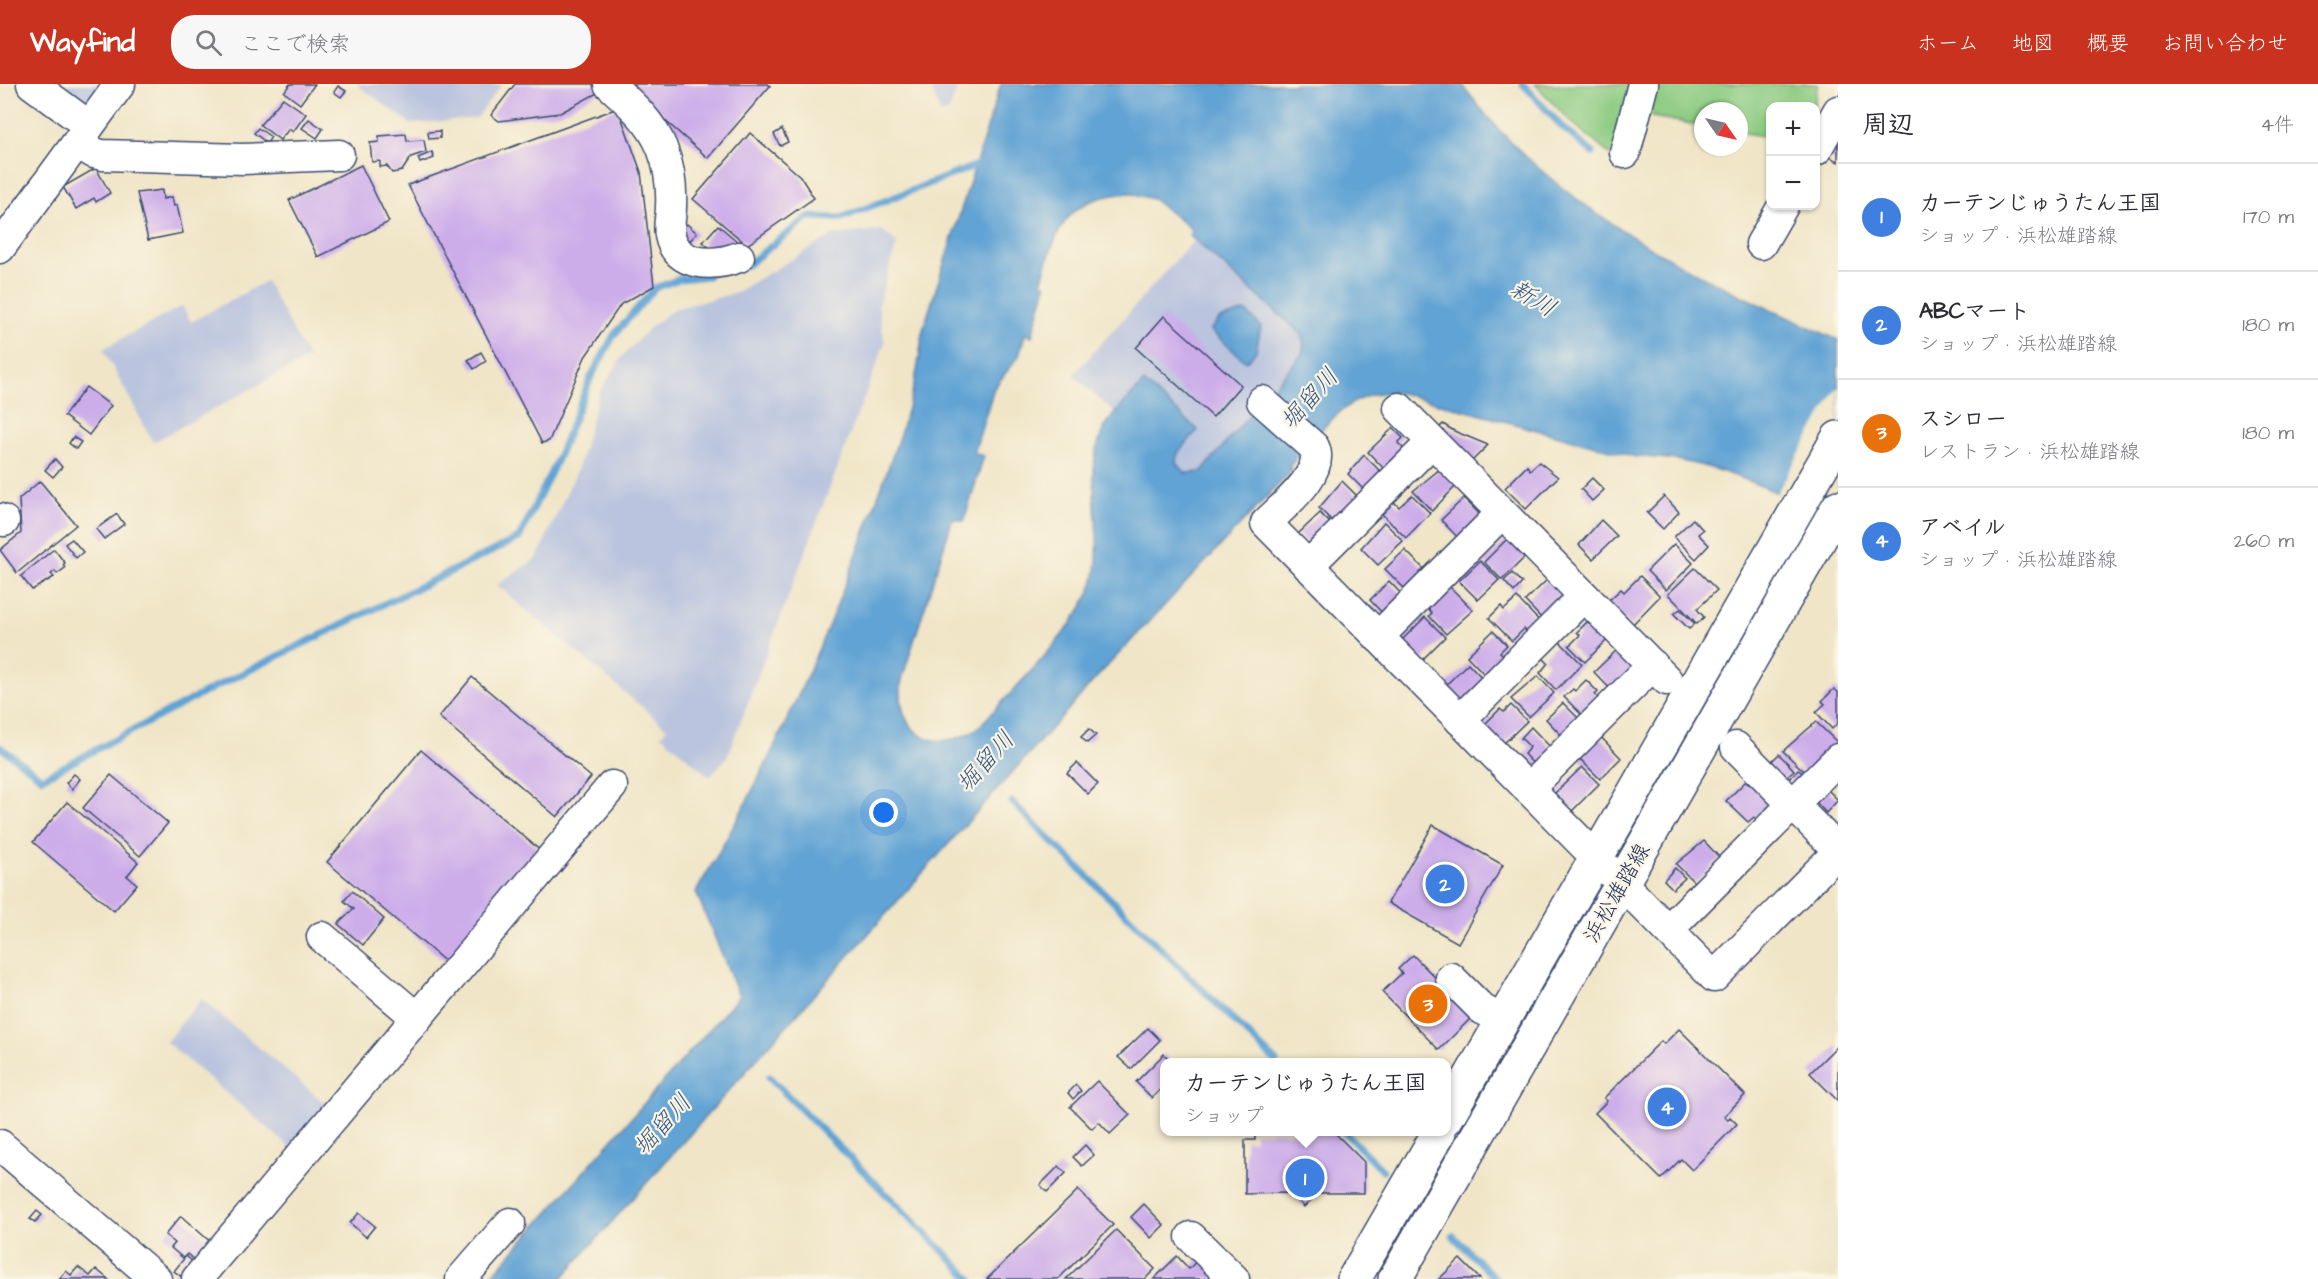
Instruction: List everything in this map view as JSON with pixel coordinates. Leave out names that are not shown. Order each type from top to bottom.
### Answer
[{"type":"main road","name":"浜松雄踏線","points":[[1451,1110],[1838,438]]},
{"type":"main road","name":"浜松雄踏線","points":[[1395,1279],[1838,507]]},
{"type":"main road","points":[[1354,1279],[1436,1136]]},
{"type":"street","points":[[32,84],[83,134],[94,153],[243,159],[339,154]]},
{"type":"street","points":[[0,248],[120,84]]},
{"type":"street","points":[[609,84],[642,115],[662,149],[670,187],[669,226],[675,249],[684,257],[706,263],[739,257]]},
{"type":"street","points":[[1625,153],[1643,84]]},
{"type":"street","points":[[1820,142],[1838,111]]},
{"type":"street","points":[[1761,244],[1781,210]]},
{"type":"street","points":[[1262,401],[1314,447],[1318,463],[1314,471],[1266,523],[1714,977],[1838,851],[1736,747]]},
{"type":"street","points":[[1399,408],[1660,672],[1528,789]]},
{"type":"street","points":[[1308,566],[1432,442]]},
{"type":"street","points":[[1378,637],[1502,513]]},
{"type":"street","points":[[1460,720],[1584,596]]},
{"type":"street","points":[[1668,930],[1838,759]]},
{"type":"street","points":[[197,1279],[612,786]]},
{"type":"street","points":[[322,937],[417,1018]]},
{"type":"street","points":[[1451,978],[1482,1009],[1503,1021]]},
{"type":"street","points":[[0,1145],[156,1279]]},
{"type":"street","points":[[461,1279],[510,1223]]},
{"type":"street","points":[[1191,1237],[1234,1279]]},
{"type":"shaded area","points":[[51,84],[104,84],[86,109]]},
{"type":"shaded area","points":[[356,84],[502,84],[477,118],[411,124]]},
{"type":"shaded area","points":[[930,84],[958,84],[949,112],[940,113]]},
{"type":"shaded area","points":[[882,230],[897,243],[878,306],[885,343],[727,757],[710,777],[661,735],[667,728],[497,585],[537,558],[578,468],[599,393],[622,357],[647,330],[674,309],[735,293],[833,235]]},
{"type":"shaded area","points":[[1194,240],[1293,324],[1304,343],[1297,364],[1201,472],[1193,475],[1185,473],[1176,461],[1178,453],[1198,430],[1145,382],[1116,414],[1073,375]]},
{"type":"shaded area","points":[[266,281],[308,358],[153,442],[103,349],[182,306],[191,322]]},
{"type":"shaded area","points":[[201,999],[333,1110],[297,1153],[166,1042]]},
{"type":"green space","points":[[1535,84],[1634,84],[1616,160],[1568,119]]},
{"type":"green space","points":[[1651,84],[1818,84],[1815,102],[1766,102],[1766,136],[1748,133],[1748,102],[1694,102],[1694,124],[1641,115]]},
{"type":"water","points":[[1001,84],[1462,84],[1498,129],[1539,169],[1584,204],[1632,236],[1682,265],[1786,317],[1838,340],[1838,519],[1764,487],[1714,469],[1662,458],[1636,457],[1401,393],[1383,392],[1366,396],[1351,404],[1325,427],[1289,467],[1292,470],[1099,675],[561,1279],[489,1279],[739,996],[696,892],[773,749],[839,600],[905,418],[916,376],[922,333]],"holes":[[[1129,193],[1153,199],[1192,230],[1189,235],[1300,333],[1304,343],[1302,354],[1201,472],[1185,473],[1176,461],[1178,453],[1198,430],[1144,382],[1109,421],[1101,435],[1096,452],[1094,488],[1097,562],[1094,580],[1076,617],[1043,658],[977,729],[960,737],[945,740],[931,739],[919,734],[910,725],[904,713],[901,697],[902,679],[953,518],[964,521],[984,456],[974,453],[994,388],[1019,356],[1025,334],[1032,336],[1046,285],[1041,283],[1052,246],[1067,219],[1090,201]]]},
{"type":"water","points":[[1245,311],[1261,326],[1256,351],[1246,362],[1210,330],[1220,319]]},
{"type":"pier","points":[[1838,387],[1838,522],[1775,496]]},
{"type":"building","points":[[290,84],[315,84],[300,104],[284,92]]},
{"type":"building","points":[[515,84],[595,84],[603,90],[560,113],[499,121],[491,115]]},
{"type":"building","points":[[623,84],[768,84],[770,86],[708,158]]},
{"type":"building","points":[[338,86],[346,91],[341,97],[334,92]]},
{"type":"building","points":[[283,98],[306,114],[293,132],[289,129],[280,140],[260,125]]},
{"type":"building","points":[[618,108],[641,172],[654,286],[621,304],[585,357],[549,441],[542,443],[408,185]]},
{"type":"building","points":[[309,119],[323,129],[317,138],[302,128]]},
{"type":"building","points":[[258,128],[271,137],[267,143],[254,133]]},
{"type":"building","points":[[782,129],[788,142],[780,146],[774,134]]},
{"type":"building","points":[[440,131],[440,138],[429,139],[428,132]]},
{"type":"building","points":[[750,133],[800,176],[814,198],[747,245],[693,199]]},
{"type":"building","points":[[406,134],[407,141],[424,140],[426,152],[411,157],[402,171],[392,173],[387,166],[380,167],[380,161],[372,162],[370,143],[379,142],[379,136]]},
{"type":"building","points":[[1838,136],[1838,162],[1827,155]]},
{"type":"building","points":[[432,152],[434,158],[420,163],[418,158]]},
{"type":"building","points":[[361,165],[389,222],[318,257],[289,200]]},
{"type":"building","points":[[96,168],[110,193],[96,202],[94,198],[76,209],[63,187]]},
{"type":"building","points":[[162,190],[163,199],[172,197],[174,206],[177,205],[183,233],[148,240],[137,193]]},
{"type":"building","points":[[687,224],[697,233],[685,246],[676,238]]},
{"type":"building","points":[[718,225],[737,241],[722,258],[703,242]]},
{"type":"building","points":[[1164,316],[1241,385],[1213,417],[1136,348]]},
{"type":"building","points":[[481,352],[486,361],[474,369],[468,360]]},
{"type":"building","points":[[86,387],[111,406],[89,435],[64,416]]},
{"type":"building","points":[[1443,424],[1488,445],[1469,464],[1433,434]]},
{"type":"building","points":[[1393,428],[1403,438],[1398,443],[1405,450],[1385,470],[1368,452]]},
{"type":"building","points":[[73,437],[81,442],[76,449],[69,443]]},
{"type":"building","points":[[1364,455],[1385,476],[1367,493],[1348,474]]},
{"type":"building","points":[[55,459],[62,467],[53,477],[45,470]]},
{"type":"building","points":[[1539,462],[1558,477],[1526,509],[1505,488],[1527,466],[1530,470]]},
{"type":"building","points":[[1440,469],[1456,486],[1432,511],[1413,491]]},
{"type":"building","points":[[1592,478],[1604,490],[1592,501],[1581,489]]},
{"type":"building","points":[[40,481],[76,525],[17,573],[0,550],[21,533],[19,499]]},
{"type":"building","points":[[1342,481],[1364,503],[1334,523],[1319,508]]},
{"type":"building","points":[[1412,495],[1430,513],[1406,538],[1381,513],[1393,501],[1399,507]]},
{"type":"building","points":[[1664,496],[1679,512],[1663,529],[1647,513]]},
{"type":"building","points":[[1464,498],[1483,518],[1461,541],[1441,520]]},
{"type":"building","points":[[1320,513],[1336,529],[1314,550],[1298,534]]},
{"type":"building","points":[[117,514],[124,524],[104,539],[96,529]]},
{"type":"building","points":[[1693,519],[1703,530],[1698,534],[1709,545],[1696,559],[1674,537]]},
{"type":"building","points":[[1601,520],[1617,536],[1593,559],[1579,545]]},
{"type":"building","points":[[1384,522],[1403,541],[1378,565],[1361,548]]},
{"type":"building","points":[[1509,537],[1527,555],[1502,580],[1484,562]]},
{"type":"building","points":[[72,539],[83,552],[76,558],[65,544]]},
{"type":"building","points":[[1674,544],[1693,563],[1666,590],[1647,571]]},
{"type":"building","points":[[54,549],[65,563],[63,565],[65,568],[57,574],[55,571],[51,574],[54,577],[32,590],[21,576]]},
{"type":"building","points":[[1405,550],[1426,571],[1407,591],[1385,569]]},
{"type":"building","points":[[1480,561],[1499,580],[1478,600],[1459,581]]},
{"type":"building","points":[[1695,568],[1717,590],[1697,609],[1704,617],[1697,624],[1668,594]]},
{"type":"building","points":[[1512,573],[1522,583],[1514,592],[1504,581]]},
{"type":"building","points":[[1640,576],[1660,596],[1631,626],[1607,602],[1621,589],[1624,592]]},
{"type":"building","points":[[1550,577],[1571,598],[1546,623],[1525,601]]},
{"type":"building","points":[[1443,580],[1473,610],[1446,634],[1429,616],[1432,613],[1424,605]]},
{"type":"building","points":[[1389,581],[1405,598],[1386,617],[1370,600]]},
{"type":"building","points":[[1517,598],[1541,623],[1529,634],[1524,629],[1512,641],[1489,618],[1501,606],[1504,610]]},
{"type":"building","points":[[1680,609],[1695,624],[1689,629],[1674,614]]},
{"type":"building","points":[[1425,617],[1445,637],[1420,662],[1400,642]]},
{"type":"building","points":[[1591,618],[1610,637],[1585,662],[1569,646],[1580,635],[1577,632]]},
{"type":"building","points":[[1493,631],[1507,645],[1500,652],[1505,657],[1486,676],[1467,656]]},
{"type":"building","points":[[1559,641],[1582,664],[1556,690],[1540,673],[1548,663],[1543,658]]},
{"type":"building","points":[[1621,646],[1638,663],[1613,692],[1594,672]]},
{"type":"building","points":[[1468,663],[1487,683],[1465,704],[1446,685]]},
{"type":"building","points":[[1538,676],[1554,693],[1529,717],[1511,699]]},
{"type":"building","points":[[472,677],[591,777],[557,817],[439,717]]},
{"type":"building","points":[[1586,680],[1598,692],[1595,695],[1604,703],[1587,720],[1564,697],[1573,689],[1575,691]]},
{"type":"building","points":[[1834,689],[1838,692],[1838,723],[1832,729],[1816,712],[1825,704],[1822,701]]},
{"type":"building","points":[[1563,703],[1579,719],[1567,741],[1546,719]]},
{"type":"building","points":[[1511,705],[1527,721],[1500,747],[1485,724],[1500,709],[1504,712]]},
{"type":"building","points":[[1816,722],[1838,743],[1806,773],[1783,751]]},
{"type":"building","points":[[1531,727],[1556,753],[1539,770],[1524,754],[1530,747],[1521,738]]},
{"type":"building","points":[[1089,729],[1096,735],[1087,743],[1081,737]]},
{"type":"building","points":[[1596,732],[1621,758],[1600,779],[1574,753]]},
{"type":"building","points":[[421,750],[541,851],[447,963],[327,862]]},
{"type":"building","points":[[1779,754],[1794,770],[1783,780],[1768,765]]},
{"type":"building","points":[[1077,763],[1098,784],[1088,794],[1067,773]]},
{"type":"building","points":[[1582,767],[1599,784],[1572,811],[1554,794]]},
{"type":"building","points":[[1798,769],[1807,778],[1797,787],[1789,779]]},
{"type":"building","points":[[74,774],[80,779],[72,789],[66,783]]},
{"type":"building","points":[[111,775],[168,823],[140,856],[83,808]]},
{"type":"building","points":[[1746,781],[1751,785],[1755,781],[1775,801],[1767,808],[1771,812],[1760,823],[1754,817],[1748,822],[1726,801]]},
{"type":"building","points":[[1826,788],[1838,800],[1826,813],[1814,800]]},
{"type":"building","points":[[67,802],[138,862],[127,876],[137,884],[114,911],[33,842]]},
{"type":"building","points":[[1433,825],[1503,865],[1458,943],[1388,903]]},
{"type":"building","points":[[1704,841],[1720,858],[1695,883],[1676,864]]},
{"type":"building","points":[[1675,868],[1685,878],[1673,889],[1664,880]]},
{"type":"building","points":[[352,891],[384,919],[363,945],[338,924],[354,909],[344,901]]},
{"type":"building","points":[[1413,955],[1473,1016],[1439,1050],[1382,992],[1402,973],[1398,969]]},
{"type":"building","points":[[1148,1028],[1160,1040],[1131,1069],[1118,1057]]},
{"type":"building","points":[[1679,1029],[1745,1095],[1724,1116],[1728,1120],[1730,1117],[1737,1124],[1692,1170],[1681,1159],[1661,1179],[1595,1113],[1607,1101],[1604,1098],[1661,1041],[1664,1044]]},
{"type":"building","points":[[1838,1045],[1838,1101],[1810,1073]]},
{"type":"building","points":[[1160,1058],[1160,1090],[1152,1098],[1136,1082]]},
{"type":"building","points":[[1097,1081],[1130,1115],[1110,1134],[1099,1122],[1092,1129],[1070,1107]]},
{"type":"building","points":[[1076,1085],[1081,1091],[1073,1099],[1068,1093]]},
{"type":"building","points":[[1255,1136],[1338,1136],[1364,1162],[1364,1193],[1318,1193],[1304,1207],[1291,1193],[1245,1194],[1245,1140],[1255,1140]]},
{"type":"building","points":[[1085,1145],[1094,1155],[1082,1166],[1073,1157]]},
{"type":"building","points":[[1059,1166],[1066,1173],[1047,1192],[1040,1185]]},
{"type":"building","points":[[1078,1190],[1113,1225],[1058,1279],[987,1279]]},
{"type":"building","points":[[1144,1204],[1164,1225],[1151,1238],[1131,1217]]},
{"type":"building","points":[[37,1211],[42,1215],[35,1222],[30,1219]]},
{"type":"building","points":[[359,1213],[375,1226],[366,1237],[350,1223]]},
{"type":"building","points":[[181,1216],[213,1244],[197,1262],[187,1254],[183,1258],[171,1248],[175,1243],[165,1235]]},
{"type":"building","points":[[1116,1230],[1155,1269],[1145,1279],[1066,1279]]},
{"type":"building","points":[[186,1256],[194,1263],[182,1277],[174,1271]]},
{"type":"building","points":[[1177,1256],[1189,1269],[1201,1256],[1224,1279],[1154,1279]]},
{"type":"building","points":[[1460,1259],[1480,1279],[1439,1279]]},
{"type":"building","points":[[78,1267],[90,1276],[96,1269],[108,1279],[59,1279],[66,1271],[71,1275]]},
{"type":"waterway","points":[[1523,84],[1561,126],[1593,153]]},
{"type":"waterway","points":[[747,265],[808,217],[841,218],[982,163]]},
{"type":"waterway","points":[[0,747],[42,778],[219,685],[519,538],[556,462],[591,377],[614,335],[655,288],[679,279],[708,276]]},
{"type":"waterway","points":[[1012,802],[1272,1058]]},
{"type":"waterway","points":[[769,1077],[971,1279]]},
{"type":"waterway","points":[[1348,1136],[1383,1171]]},
{"type":"waterway","points":[[1453,1236],[1496,1279]]},
{"type":"place","name":"ABCマート","points":[[1445,884]]},
{"type":"place","name":"スシロー","points":[[1428,1004]]},
{"type":"place","name":"アベイル","points":[[1667,1107]]},
{"type":"place","name":"カーテンじゅうたん王国","points":[[1305,1178]]},
{"type":"water label","name":"新川","points":[[1533,299]]},
{"type":"water label","name":"堀留川","points":[[1310,399]]},
{"type":"water label","name":"堀留川","points":[[986,762]]},
{"type":"water label","name":"堀留川","points":[[663,1125]]}]
